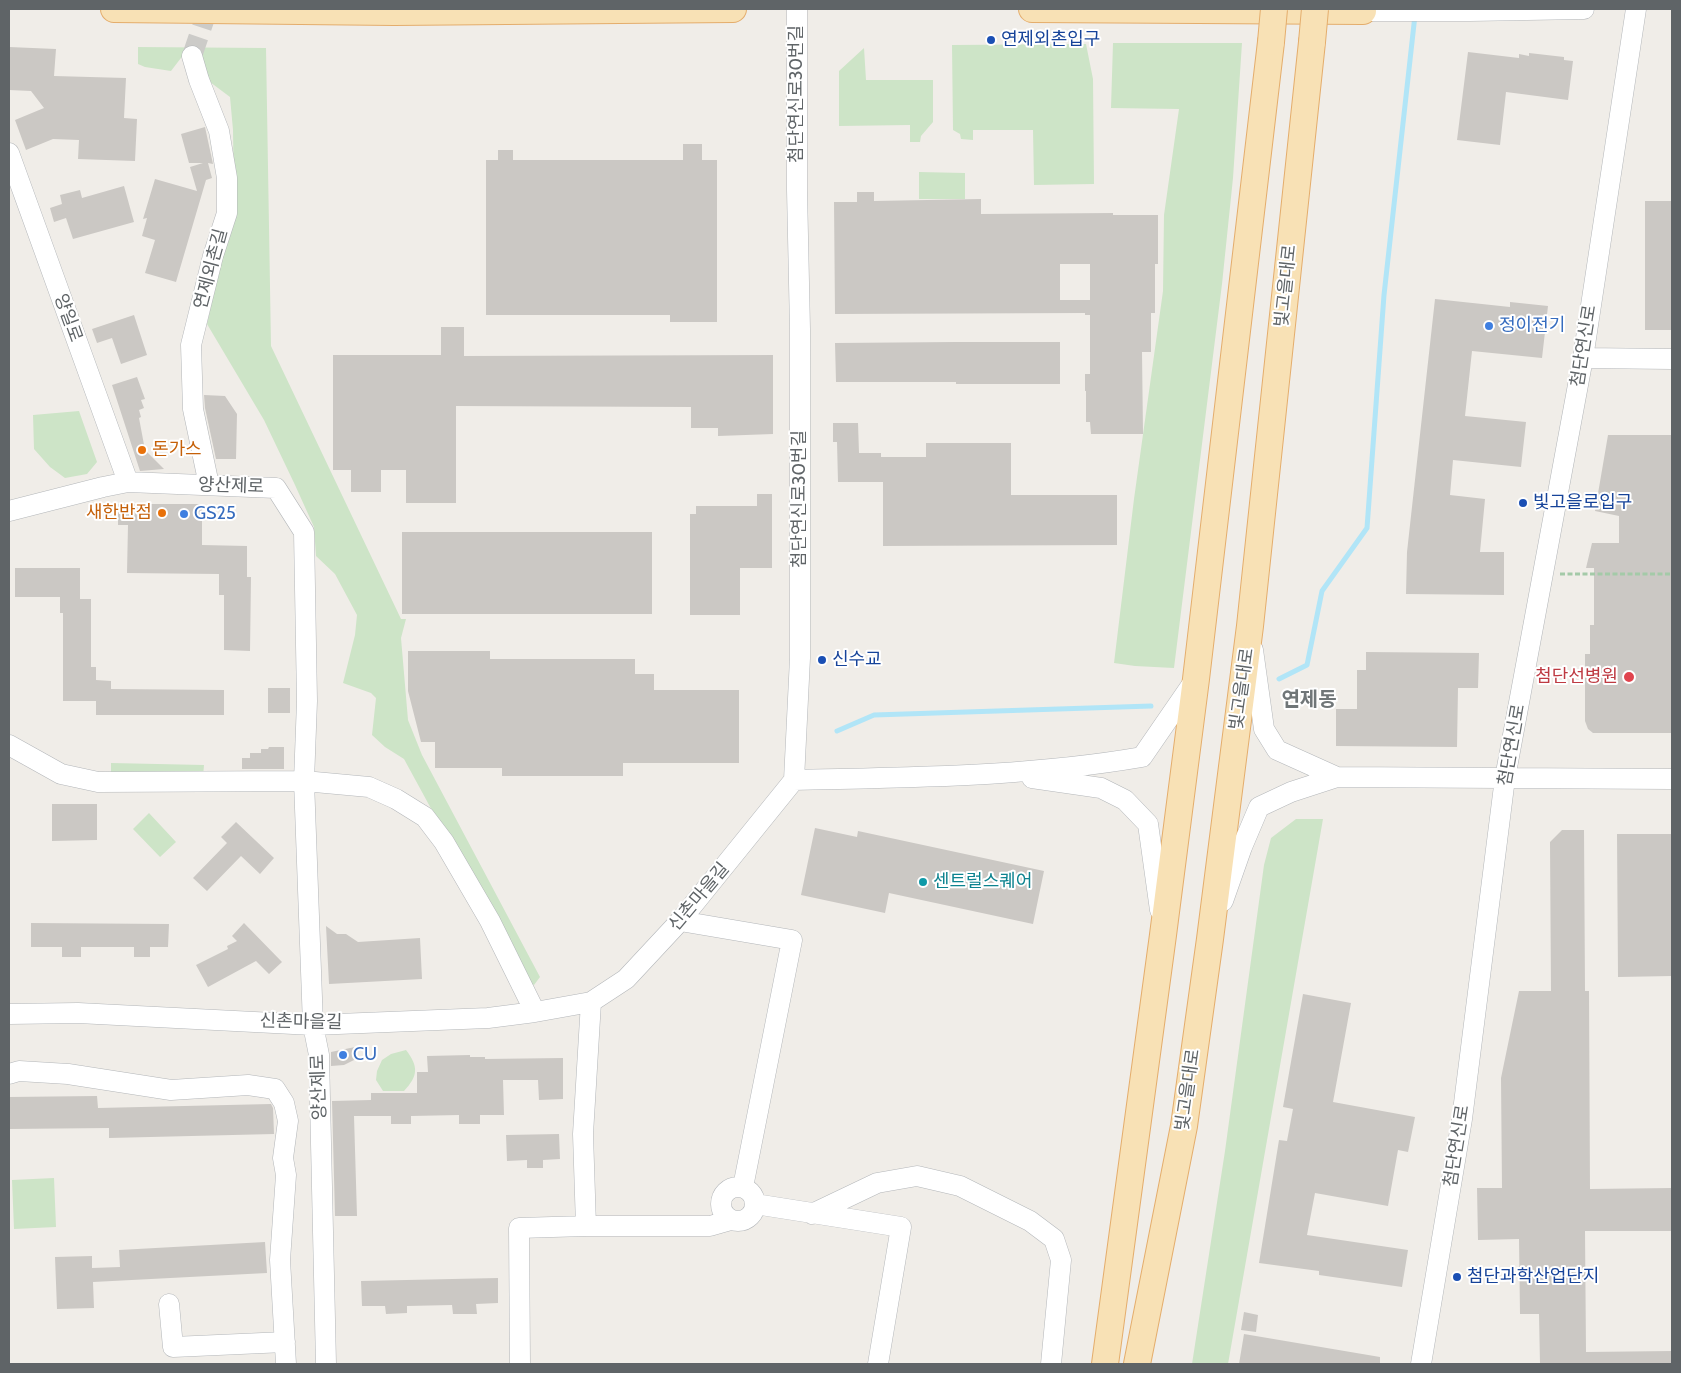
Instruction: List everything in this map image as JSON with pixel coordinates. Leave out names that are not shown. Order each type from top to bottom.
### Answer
[{"type":"main road","points":[[114,9],[394,12],[733,9]]},
{"type":"main road","points":[[1032,9],[1363,11]]},
{"type":"main road","points":[[1105,1364],[1137,1119],[1164,935],[1196,679],[1274,9]]},
{"type":"main road","name":"빛고을대로","points":[[1137,1364],[1184,1126],[1210,939],[1250,626],[1315,9]]},
{"type":"main road","points":[[1088,1364],[1137,1119]]},
{"type":"main road","points":[[1152,1364],[1184,1126]]},
{"type":"street","name":"첨단연신로30번길","points":[[794,780],[800,658],[797,9]]},
{"type":"street","points":[[1363,11],[1584,9]]},
{"type":"street","name":"첨단연신로","points":[[1421,1364],[1462,1119],[1505,778],[1583,358],[1636,9]]},
{"type":"street","name":"연제외촌길","points":[[192,56],[199,80],[219,131],[227,178],[227,213],[213,256],[190,345],[193,409],[209,485]]},
{"type":"street","name":"양일로","points":[[9,153],[128,482]]},
{"type":"street","points":[[1583,358],[1672,359]]},
{"type":"street","name":"양산제로","points":[[9,511],[103,486],[128,482],[276,488],[304,532],[307,691],[304,781],[313,1024],[319,1055],[326,1364]]},
{"type":"street","points":[[1250,626],[1264,729],[1277,750],[1338,777]]},
{"type":"street","points":[[794,780],[1003,774],[1099,764],[1142,757],[1196,679]]},
{"type":"street","points":[[9,745],[61,774],[98,782],[304,781],[368,787],[396,799],[425,817],[444,842],[490,921],[535,1012]]},
{"type":"street","points":[[1003,774],[1101,788],[1125,800],[1148,824],[1164,935]]},
{"type":"street","points":[[1210,939],[1242,847],[1259,807],[1291,792],[1338,777],[1672,779]]},
{"type":"street","name":"신촌마을길","points":[[9,1014],[78,1013],[313,1024],[488,1018],[591,1002],[626,979],[680,921],[794,780]]},
{"type":"street","points":[[680,921],[792,940],[743,1187]]},
{"type":"street","points":[[586,1226],[584,1134],[591,1002]]},
{"type":"street","points":[[9,1074],[19,1071],[68,1074],[170,1090],[248,1085],[275,1088],[284,1103],[288,1121],[283,1158],[286,1175],[280,1260],[286,1364]]},
{"type":"street","points":[[812,1214],[877,1183],[917,1176],[960,1186],[1030,1220],[1054,1239],[1061,1260],[1051,1364]]},
{"type":"street","points":[[520,1364],[519,1228],[710,1226],[731,1220],[737,1221],[748,1218],[755,1209],[756,1204],[752,1193],[743,1187],[731,1188],[726,1191],[721,1201],[722,1212],[731,1220]]},
{"type":"street","points":[[756,1204],[901,1227],[878,1364]]},
{"type":"street","points":[[169,1304],[173,1347],[285,1342]]},
{"type":"path","points":[[1543,574],[1672,574]]},
{"type":"green space","points":[[1113,43],[1242,43],[1233,178],[1222,284],[1174,668],[1114,663],[1134,499],[1163,291],[1164,215],[1179,109],[1111,108]]},
{"type":"green space","points":[[1086,44],[1093,79],[1094,184],[1034,185],[1033,130],[973,130],[973,140],[961,139],[960,134],[953,130],[952,45]]},
{"type":"green space","points":[[138,47],[266,48],[271,346],[401,619],[406,619],[401,638],[408,720],[422,755],[540,977],[534,985],[525,981],[404,759],[385,747],[372,735],[376,698],[371,693],[343,683],[355,635],[357,615],[335,574],[316,556],[314,527],[295,485],[264,420],[207,324],[234,201],[233,130],[230,97],[206,79],[202,69],[203,55],[184,54],[171,71],[138,64]]},
{"type":"green space","points":[[864,48],[866,80],[933,80],[933,122],[921,136],[920,142],[910,142],[910,125],[839,126],[839,71]]},
{"type":"green space","points":[[919,172],[965,173],[965,199],[919,199]]},
{"type":"green space","points":[[79,411],[97,462],[87,474],[65,478],[50,467],[34,449],[33,415]]},
{"type":"green space","points":[[111,763],[204,765],[203,777],[111,774]]},
{"type":"green space","points":[[149,813],[176,842],[160,857],[133,829]]},
{"type":"green space","points":[[1296,819],[1323,819],[1228,1364],[1192,1364],[1225,1151],[1264,865],[1271,838]]},
{"type":"green space","points":[[406,1050],[415,1066],[412,1081],[404,1091],[383,1091],[376,1080],[377,1071],[382,1060],[391,1054]]},
{"type":"green space","points":[[54,1178],[56,1227],[14,1229],[12,1180]]},
{"type":"building","points":[[9,47],[56,49],[54,76],[126,78],[124,118],[137,119],[135,161],[78,159],[79,140],[53,139],[26,150],[15,120],[44,108],[31,91],[9,90]]},
{"type":"building","points":[[1468,52],[1519,58],[1519,54],[1529,56],[1529,53],[1564,57],[1564,60],[1573,61],[1568,100],[1506,92],[1500,145],[1457,140]]},
{"type":"building","points":[[205,127],[213,164],[208,163],[212,178],[206,180],[176,282],[145,273],[155,240],[142,236],[147,218],[143,219],[155,179],[197,191],[190,167],[203,163],[189,163],[181,134]]},
{"type":"building","points":[[683,144],[702,144],[702,160],[717,160],[717,322],[670,322],[670,315],[486,315],[486,160],[498,160],[498,150],[513,150],[513,160],[683,160]]},
{"type":"building","points":[[124,186],[134,222],[73,239],[66,218],[54,222],[50,208],[62,204],[60,195],[80,190],[82,198]]},
{"type":"building","points":[[857,192],[874,192],[874,201],[981,199],[981,214],[1113,213],[1113,215],[1158,215],[1158,264],[1155,264],[1155,313],[1151,313],[1151,352],[1142,352],[1143,434],[1091,434],[1090,422],[1086,422],[1085,391],[1085,374],[1090,374],[1090,315],[1085,315],[1085,313],[835,314],[834,202],[857,202]],"holes":[[[1060,264],[1090,264],[1090,300],[1060,300]]]},
{"type":"building","points":[[1645,201],[1672,201],[1672,330],[1645,330]]},
{"type":"building","points":[[1435,299],[1510,307],[1510,302],[1548,306],[1542,358],[1472,351],[1465,416],[1526,422],[1521,467],[1453,460],[1450,495],[1485,499],[1480,552],[1504,552],[1504,595],[1406,594],[1407,552]]},
{"type":"building","points":[[134,315],[147,355],[121,364],[112,338],[97,343],[92,329]]},
{"type":"building","points":[[441,327],[464,327],[464,356],[773,355],[773,434],[718,436],[718,428],[691,428],[691,407],[456,406],[456,503],[406,503],[406,470],[381,470],[381,492],[351,492],[351,470],[333,470],[333,355],[441,355]]},
{"type":"building","points":[[1060,342],[1060,384],[836,382],[835,343]]},
{"type":"building","points":[[137,377],[145,399],[141,400],[144,408],[139,410],[141,417],[139,418],[145,450],[164,469],[140,471],[112,385]]},
{"type":"building","points":[[204,395],[225,396],[237,414],[236,459],[216,459]]},
{"type":"building","points":[[833,423],[858,423],[859,453],[881,453],[881,457],[926,457],[926,443],[1011,443],[1011,495],[1117,495],[1117,545],[883,546],[883,482],[838,482],[837,442],[833,442]]},
{"type":"building","points":[[1608,435],[1672,435],[1672,733],[1593,733],[1588,729],[1585,721],[1585,654],[1590,654],[1590,625],[1594,625],[1594,568],[1586,568],[1592,543],[1619,543],[1619,516],[1595,511]]},
{"type":"building","points":[[757,494],[772,494],[772,568],[740,568],[740,615],[690,615],[690,514],[696,514],[696,506],[757,506]]},
{"type":"building","points":[[118,504],[202,504],[202,545],[247,546],[247,577],[251,577],[250,651],[224,650],[224,595],[219,595],[219,574],[127,573],[128,525],[118,525]]},
{"type":"building","points":[[402,532],[652,532],[652,614],[402,614]]},
{"type":"building","points":[[15,568],[80,568],[80,599],[91,599],[91,667],[96,667],[96,680],[111,681],[111,689],[224,690],[224,715],[96,715],[96,701],[63,701],[63,613],[60,613],[60,597],[15,597]]},
{"type":"building","points":[[408,651],[490,651],[490,659],[635,659],[635,674],[654,674],[654,690],[739,690],[739,763],[623,763],[623,776],[502,776],[502,768],[435,768],[435,742],[421,742],[408,691]]},
{"type":"building","points":[[1366,652],[1479,653],[1478,688],[1458,688],[1457,747],[1336,746],[1336,709],[1357,709],[1357,670],[1366,670]]},
{"type":"building","points":[[268,688],[290,688],[290,713],[268,713]]},
{"type":"building","points":[[269,747],[284,747],[284,769],[242,769],[242,758],[250,758],[250,753],[261,753],[261,749],[268,749]]},
{"type":"building","points":[[52,804],[97,804],[97,840],[52,841]]},
{"type":"building","points":[[236,822],[274,858],[260,874],[241,856],[207,891],[193,878],[227,843],[221,837]]},
{"type":"building","name":"센트럴스퀘어","points":[[815,828],[857,837],[858,831],[1044,871],[1033,924],[889,893],[885,913],[801,895]]},
{"type":"building","points":[[1562,830],[1584,830],[1585,991],[1589,991],[1590,1189],[1672,1188],[1672,1231],[1585,1231],[1586,1352],[1672,1351],[1672,1364],[1540,1364],[1539,1314],[1520,1314],[1519,1239],[1478,1240],[1477,1188],[1502,1188],[1501,1078],[1519,991],[1551,991],[1550,842]]},
{"type":"building","points":[[1617,834],[1672,834],[1672,976],[1618,977]]},
{"type":"building","points":[[31,923],[169,924],[168,947],[150,947],[150,957],[134,957],[134,947],[81,947],[81,957],[62,957],[62,947],[31,947]]},
{"type":"building","points":[[244,923],[282,962],[269,974],[256,961],[208,987],[196,965],[228,949],[227,946],[237,941],[232,936]]},
{"type":"building","points":[[326,926],[337,934],[346,934],[358,942],[420,938],[422,979],[329,984]]},
{"type":"building","points":[[1303,994],[1351,1003],[1333,1102],[1415,1117],[1408,1152],[1398,1150],[1388,1206],[1315,1193],[1307,1235],[1408,1250],[1402,1287],[1319,1275],[1319,1271],[1259,1263],[1279,1140],[1287,1141],[1293,1109],[1283,1107]]},
{"type":"building","name":"CU","points":[[355,1047],[356,1059],[344,1065],[331,1066],[331,1052]]},
{"type":"building","points":[[470,1055],[470,1057],[485,1057],[485,1059],[563,1058],[563,1099],[539,1100],[538,1080],[503,1080],[504,1115],[480,1115],[480,1124],[459,1124],[459,1115],[411,1116],[411,1124],[391,1124],[391,1116],[354,1116],[357,1216],[335,1216],[332,1101],[371,1100],[371,1093],[417,1093],[417,1072],[428,1072],[427,1056]]},
{"type":"building","points":[[97,1096],[98,1108],[271,1104],[273,1108],[274,1134],[109,1138],[109,1128],[9,1129],[9,1097]]},
{"type":"building","points":[[559,1134],[560,1159],[543,1160],[543,1168],[527,1168],[527,1160],[507,1161],[506,1135]]},
{"type":"building","points":[[265,1242],[267,1273],[93,1282],[94,1308],[57,1309],[55,1257],[92,1256],[92,1268],[120,1267],[119,1250]]},
{"type":"building","points":[[498,1278],[498,1303],[476,1304],[477,1314],[453,1314],[452,1305],[407,1306],[407,1313],[386,1314],[385,1306],[362,1306],[361,1281]]},
{"type":"building","points":[[1244,1312],[1258,1315],[1256,1332],[1241,1330]]},
{"type":"building","points":[[1244,1334],[1380,1357],[1380,1364],[1239,1364]]},
{"type":"waterway","points":[[1279,679],[1307,665],[1322,591],[1367,528],[1384,295],[1415,15]]},
{"type":"waterway","points":[[837,731],[874,715],[1151,706]]},
{"type":"tunnel","points":[[192,56],[208,9]]},
{"type":"place","name":"연제외촌입구","points":[[991,40]]},
{"type":"place","name":"정이전기","points":[[1489,326]]},
{"type":"place","name":"돈가스","points":[[142,450]]},
{"type":"place","name":"빛고을로입구","points":[[1523,503]]},
{"type":"place","name":"새한반점","points":[[162,513]]},
{"type":"place","name":"GS25","points":[[184,514]]},
{"type":"place","name":"신수교","points":[[822,660]]},
{"type":"place","name":"첨단선병원","points":[[1629,677]]},
{"type":"place","name":"센트럴스퀘어","points":[[923,882]]},
{"type":"place","name":"CU","points":[[343,1055]]},
{"type":"place","name":"첨단과학산업단지","points":[[1457,1277]]},
{"type":"district","name":"연제동","points":[[1309,700]]}]
